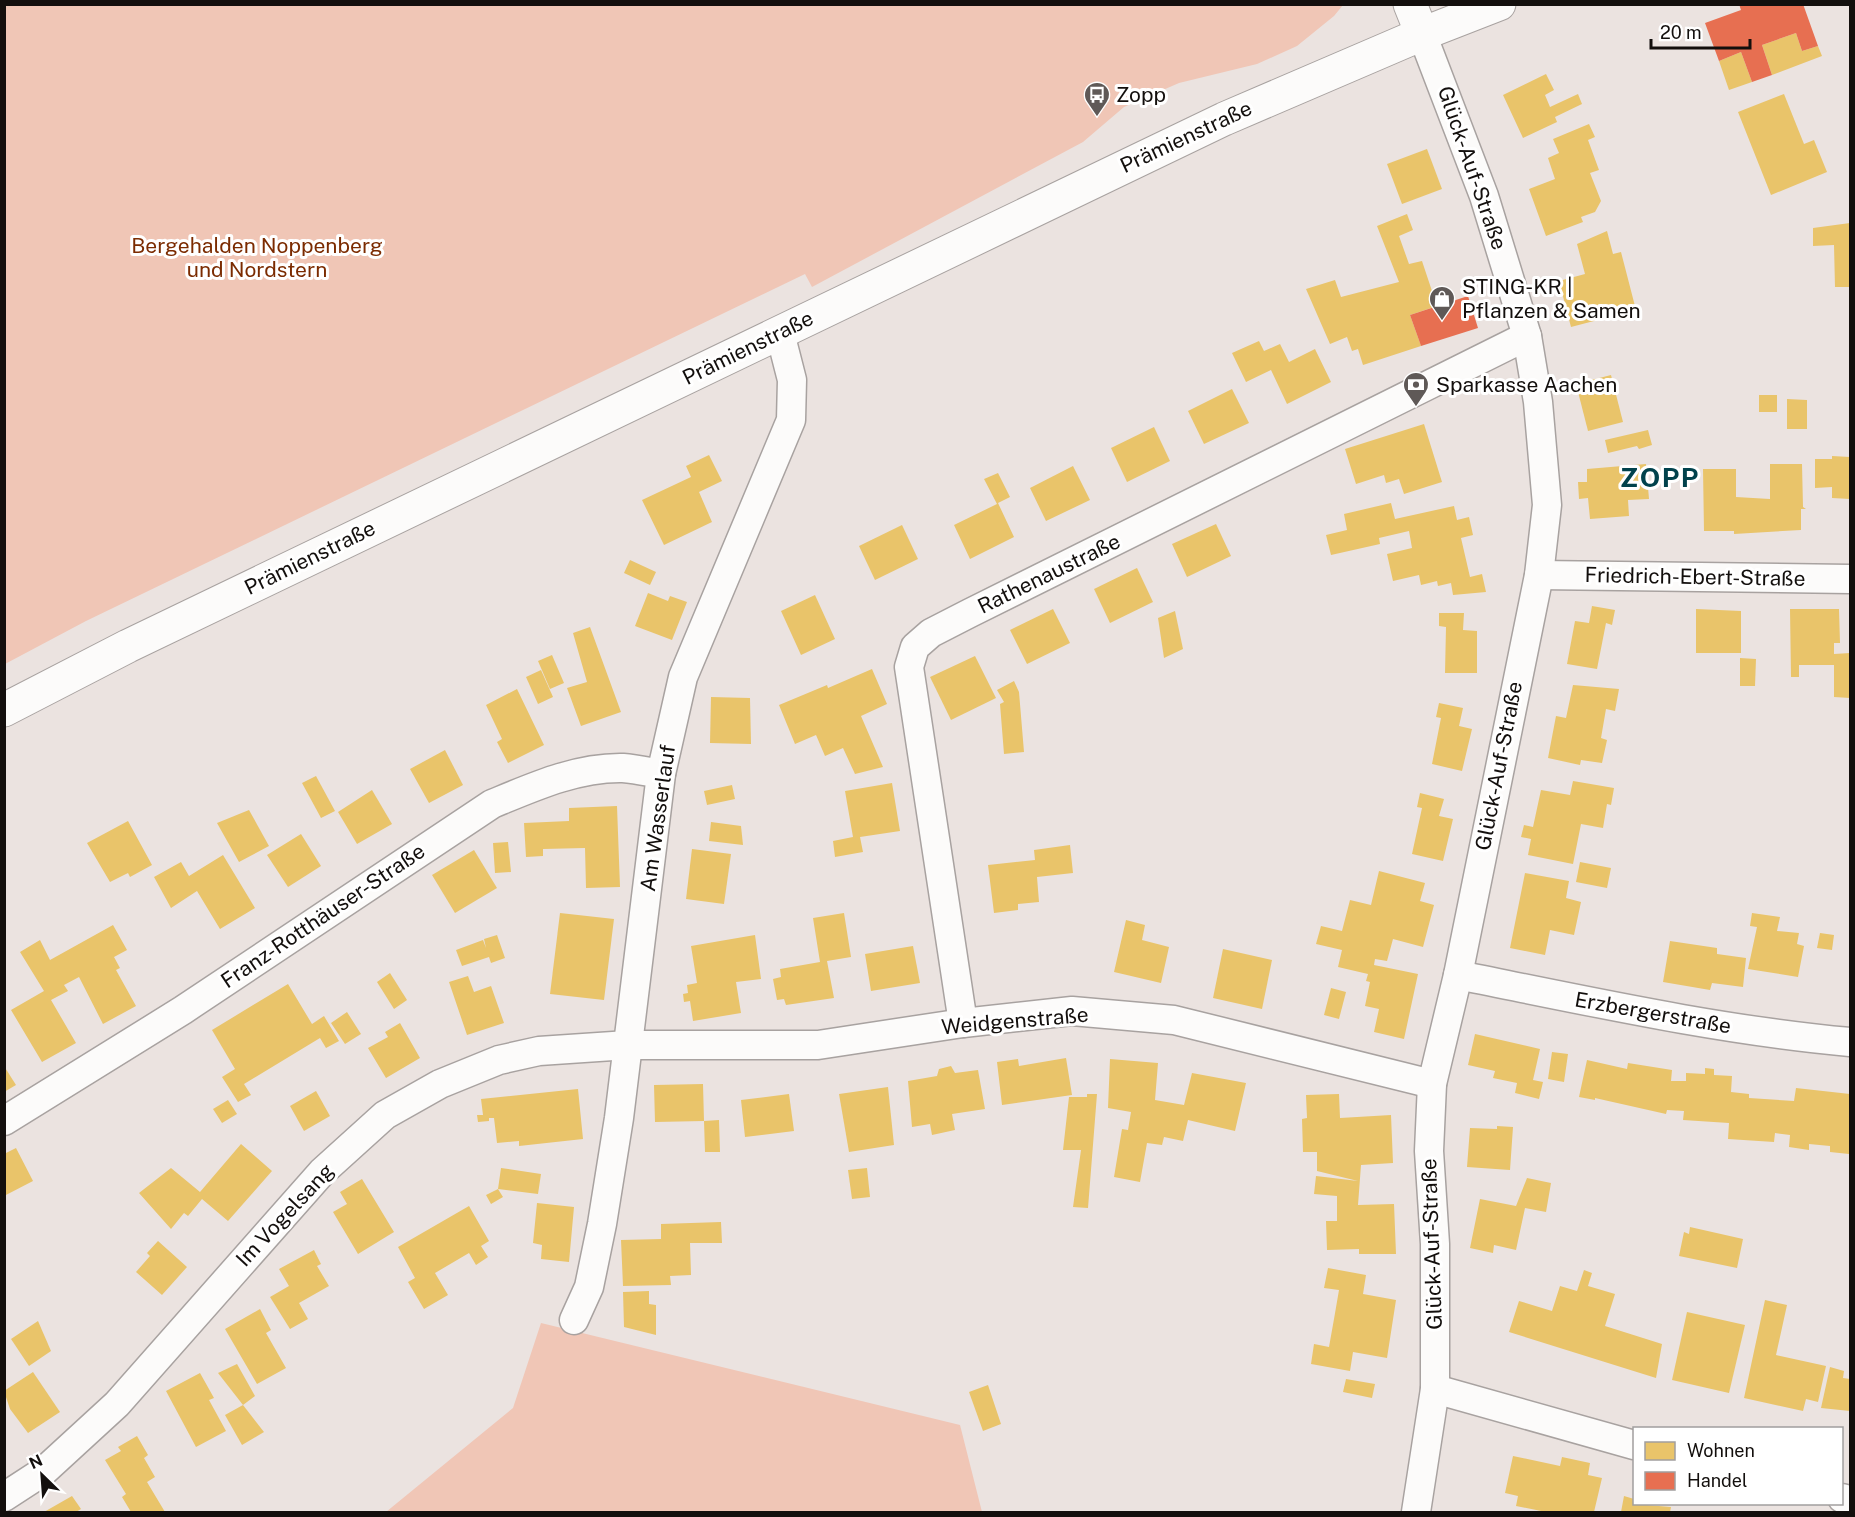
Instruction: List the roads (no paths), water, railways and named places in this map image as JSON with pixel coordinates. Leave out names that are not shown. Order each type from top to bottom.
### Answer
[{"type":"main road","name":"Prämienstraße","points":[[4,710],[128,646],[1252,105],[1416,19],[1500,4]]},
{"type":"street","name":"Glück-Auf-Straße","points":[[1416,19],[1484,196],[1527,336],[1538,402],[1547,505],[1539,575],[1458,975],[1432,1084],[1429,1152],[1435,1244],[1435,1389],[1416,1512]]},
{"type":"street","name":"Am Wasserlauf","points":[[574,1320],[588,1287],[602,1224],[628,1045],[661,774],[683,677],[791,420],[792,380],[780,333]]},
{"type":"street","name":"Rathenaustraße","points":[[963,1023],[909,667],[915,647],[932,633],[960,618],[1527,336]]},
{"type":"street","name":"Friedrich-Ebert-Straße","points":[[1539,575],[1851,579]]},
{"type":"street","name":"Franz-Rotthäuser-Straße","points":[[4,1121],[183,1010],[492,804],[546,782],[589,771],[624,768],[661,774]]},
{"type":"street","name":"Erzbergerstraße","points":[[1458,975],[1617,1007],[1781,1036],[1851,1042]]},
{"type":"street","name":"Weidgenstraße","points":[[628,1045],[818,1045],[963,1023],[1072,1011],[1174,1020],[1432,1084]]},
{"type":"street","name":"Im Vogelsang","points":[[4,1497],[44,1470],[117,1404],[322,1172],[385,1115],[440,1084],[499,1060],[539,1051],[628,1045]]},
{"type":"street","points":[[1435,1389],[1633,1444]]},
{"type":"place","name":"Zopp","points":[[1097,118]]},
{"type":"place","name":"STING-KR | Pflanzen & Samen","points":[[1442,322]]},
{"type":"place","name":"Sparkasse Aachen","points":[[1416,408]]},
{"type":"district","name":"ZOPP","points":[[1660,478]]},
{"type":"park label","name":"Bergehalden Noppenberg und Nordstern","points":[[257,258]]}]
